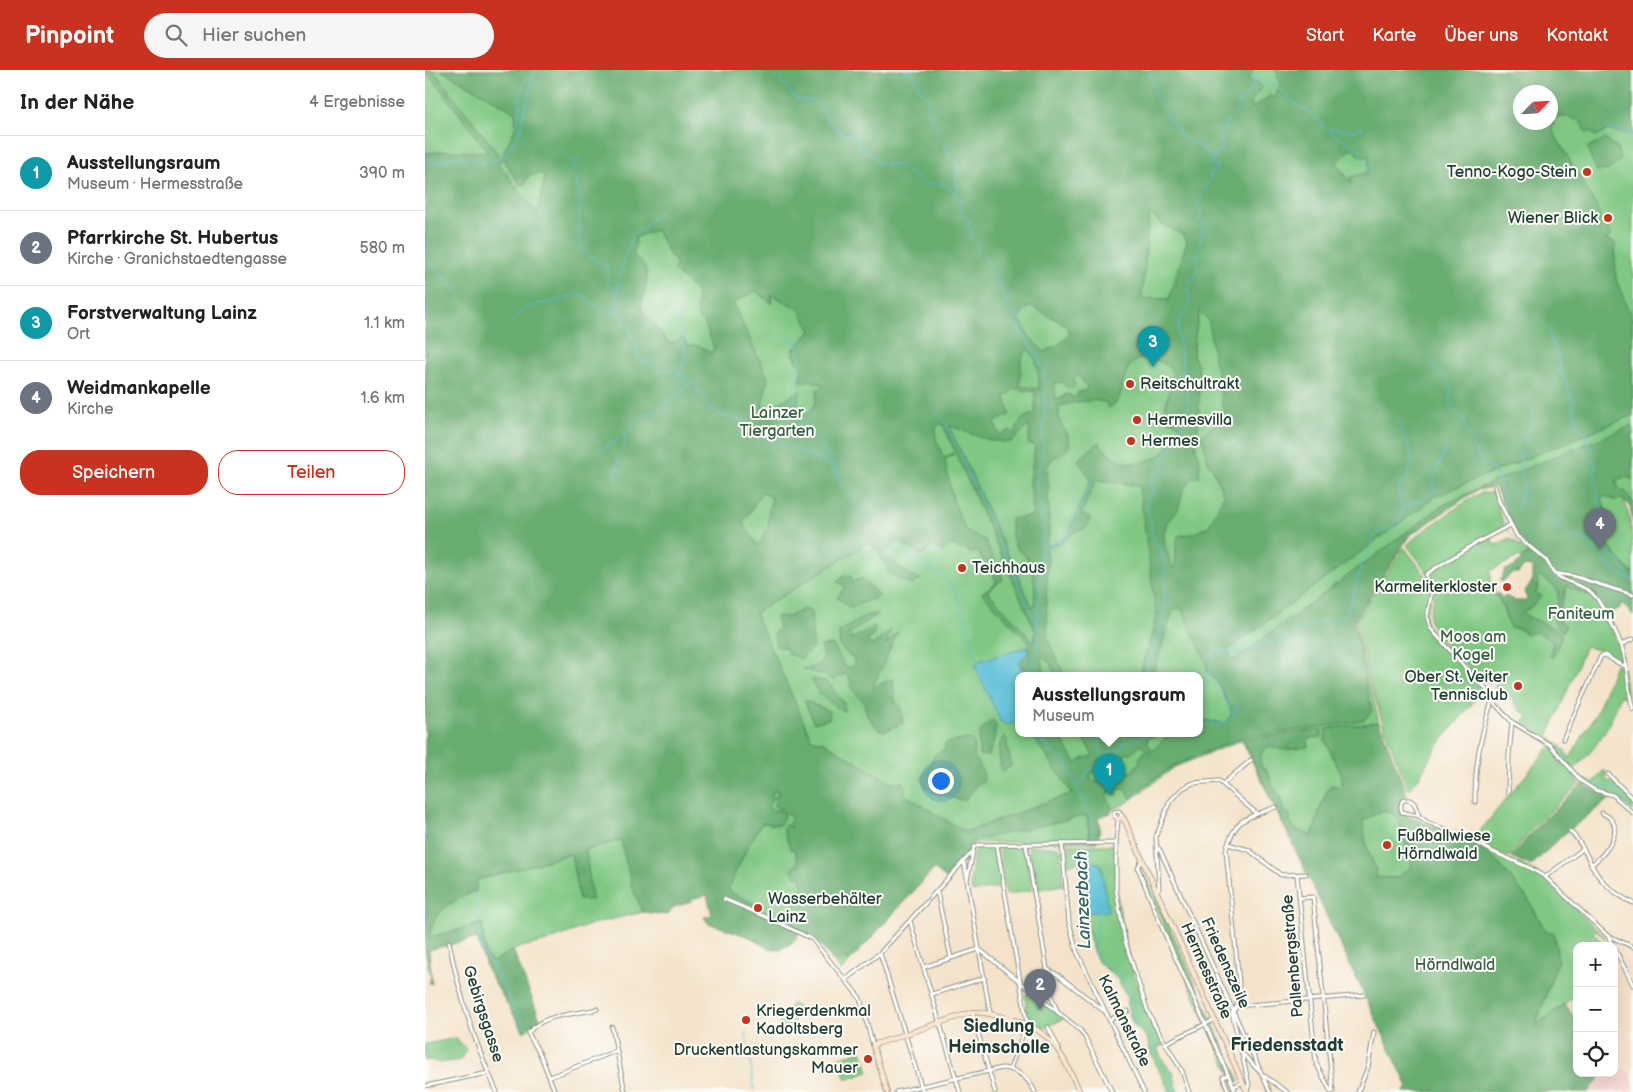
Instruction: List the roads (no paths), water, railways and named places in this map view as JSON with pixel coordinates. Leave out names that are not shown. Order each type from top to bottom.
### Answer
[{"type":"street","points":[[1495,487],[1510,525],[1522,542],[1546,560],[1554,573],[1562,580],[1580,586],[1593,594],[1609,619],[1621,646],[1633,709]]},
{"type":"street","points":[[1510,525],[1474,544],[1426,574],[1432,591],[1427,617],[1431,629],[1475,679],[1485,687],[1492,701],[1512,722],[1550,745],[1582,782],[1595,790],[1613,795],[1633,813]]},
{"type":"street","points":[[1554,573],[1573,576],[1633,594]]},
{"type":"street","points":[[1621,646],[1633,639]]},
{"type":"street","points":[[1563,739],[1601,656],[1604,655],[1625,666]]},
{"type":"street","points":[[1475,802],[1477,757],[1484,724],[1492,701]]},
{"type":"street","points":[[1508,793],[1512,722]]},
{"type":"street","points":[[1224,784],[1251,760]]},
{"type":"street","points":[[1608,774],[1633,799]]},
{"type":"street","points":[[1157,892],[1159,888],[1156,837],[1170,801],[1176,795],[1193,783],[1213,780],[1224,784],[1257,814]]},
{"type":"street","points":[[1419,816],[1411,800],[1406,799],[1401,802],[1402,812],[1419,816],[1427,822],[1470,839],[1545,877],[1608,936],[1633,948]]},
{"type":"street","points":[[1237,1006],[1239,983],[1226,850],[1234,828],[1242,821],[1276,807]]},
{"type":"street","points":[[1591,864],[1607,849],[1615,832],[1613,821],[1602,813]]},
{"type":"street","points":[[1121,819],[1116,844],[1116,890],[1125,941],[1148,1012],[1182,1070],[1189,1092]]},
{"type":"street","name":"Hermesstraße","points":[[1121,819],[1157,892],[1247,1092]]},
{"type":"street","points":[[1570,831],[1606,886],[1616,894],[1633,902]]},
{"type":"street","points":[[1026,844],[1052,998],[1058,1013]]},
{"type":"street","name":"Kalmanstraße","points":[[1062,844],[1071,934],[1104,1012],[1144,1092]]},
{"type":"street","points":[[845,980],[880,953],[963,863],[976,845],[1116,844]]},
{"type":"street","points":[[1228,844],[1249,850],[1281,875],[1306,874]]},
{"type":"street","points":[[997,845],[1027,1023],[1010,1069]]},
{"type":"street","name":"Friedenszeile","points":[[1156,846],[1160,850],[1270,1092]]},
{"type":"street","points":[[1545,877],[1583,849]]},
{"type":"street","points":[[967,880],[972,852]]},
{"type":"street","name":"Hermesstraße","points":[[1142,860],[1138,868],[1163,930],[1236,1092]]},
{"type":"street","points":[[963,863],[990,1013]]},
{"type":"street","name":"Pallenbergstraße","points":[[1297,875],[1316,1063],[1332,1092]]},
{"type":"street","points":[[937,892],[951,958]]},
{"type":"street","points":[[1300,898],[1313,897],[1332,1092]]},
{"type":"street","points":[[724,899],[809,937],[860,998],[887,1092]]},
{"type":"street","points":[[910,921],[960,1092]]},
{"type":"street","points":[[1608,936],[1611,942]]},
{"type":"street","name":"Gebirgsgasse","points":[[449,942],[456,980],[488,1072],[497,1092]]},
{"type":"street","points":[[979,949],[1080,1030],[1112,1092]]},
{"type":"street","points":[[924,967],[979,949]]},
{"type":"street","points":[[880,953],[923,1092]]},
{"type":"street","points":[[1618,955],[1633,985]]},
{"type":"street","points":[[1047,969],[1058,975],[1104,1012]]},
{"type":"street","points":[[932,994],[984,978]]},
{"type":"street","points":[[1247,1092],[1249,1084],[1232,1013],[1237,1006],[1364,995]]},
{"type":"street","points":[[555,1092],[550,1077],[528,1033],[540,1022],[567,1014],[597,1009]]},
{"type":"street","points":[[1109,1020],[1127,1011]]},
{"type":"street","points":[[873,1045],[972,1012],[990,1013],[1027,1023],[1053,1042],[1063,1057]]},
{"type":"street","points":[[972,1012],[995,1092]]},
{"type":"street","points":[[1166,1043],[1214,1020]]},
{"type":"street","points":[[612,1027],[625,1092]]},
{"type":"street","points":[[1048,1027],[1080,1092]]},
{"type":"street","points":[[1358,1092],[1368,1067],[1374,1032]]},
{"type":"street","points":[[550,1077],[616,1051]]},
{"type":"street","points":[[1241,1053],[1262,1074],[1287,1092]]},
{"type":"street","points":[[896,1092],[989,1071],[1010,1069],[1023,1074],[1035,1092]]},
{"type":"street","points":[[425,1086],[488,1072]]},
{"type":"street","name":"Hermesstraße","points":[[1228,1075],[1223,1078],[1229,1092]]},
{"type":"street","points":[[1233,1087],[1243,1082]]},
{"type":"water","points":[[1028,648],[1029,652],[1019,662],[1022,669],[1027,672],[1015,672],[1015,723],[1007,725],[1001,722],[975,666],[978,661]]},
{"type":"water","points":[[1093,862],[1101,864],[1108,911],[1085,913],[1081,866]]},
{"type":"waterway","points":[[520,130],[517,119],[521,107],[519,97],[524,80],[532,76],[534,70]]},
{"type":"waterway","points":[[772,70],[797,99],[815,101],[823,109],[826,119],[830,123],[845,135],[856,136],[861,149],[875,157],[878,162],[899,166],[920,181],[926,183]]},
{"type":"waterway","points":[[904,70],[911,72]]},
{"type":"waterway","points":[[912,70],[919,89],[929,97],[927,112],[936,125],[939,136],[946,144],[947,153],[954,159],[958,167],[955,180],[958,186],[955,194],[957,199],[962,201],[959,206],[969,222],[968,227],[972,231],[970,236],[976,242],[977,250],[985,258],[997,279],[1007,302],[1006,309],[1010,313],[1018,314],[1019,330],[1022,336],[1026,337],[1034,353],[1040,356],[1040,363],[1043,366],[1045,419],[1042,433],[1044,446],[1039,469],[1036,472],[1038,475],[1036,484],[1042,505],[1042,539],[1038,541],[1042,549],[1040,557],[1041,573],[1038,579],[1040,593],[1038,600],[1036,654],[1029,672]]},
{"type":"waterway","points":[[1150,70],[1154,93],[1165,113],[1183,138],[1189,143],[1199,146],[1213,159]]},
{"type":"waterway","points":[[1145,672],[1162,625],[1167,583],[1165,578],[1166,568],[1153,536],[1147,502],[1149,496],[1155,490],[1149,486],[1152,476],[1162,471],[1164,466],[1162,458],[1171,451],[1171,443],[1182,429],[1188,410],[1188,391],[1182,374],[1183,365],[1178,338],[1178,321],[1189,307],[1190,299],[1187,291],[1189,281],[1195,278],[1196,274],[1196,261],[1203,226],[1199,219],[1201,217],[1201,210],[1197,205],[1211,179],[1210,174],[1217,169],[1217,165],[1212,164],[1211,160],[1215,158],[1216,152],[1221,148],[1219,144],[1225,124],[1232,118],[1238,104],[1250,91],[1254,74]]},
{"type":"waterway","points":[[425,160],[431,159],[438,162],[449,157],[468,159],[486,164],[500,158],[520,133],[523,124],[522,118],[531,90],[532,76]]},
{"type":"waterway","points":[[1254,83],[1259,79],[1283,91],[1296,105],[1307,110],[1326,128],[1342,139],[1347,140],[1359,151],[1366,161]]},
{"type":"waterway","points":[[1330,128],[1354,131],[1357,128],[1364,128]]},
{"type":"waterway","points":[[1605,128],[1633,134]]},
{"type":"waterway","name":"Lainzerbach","points":[[567,152],[577,184],[579,218]]},
{"type":"waterway","points":[[574,167],[580,157]]},
{"type":"waterway","points":[[1366,163],[1370,169],[1369,175]]},
{"type":"waterway","points":[[928,184],[936,183],[943,185],[955,194]]},
{"type":"waterway","points":[[634,234],[645,227],[660,210]]},
{"type":"waterway","name":"Lainzerbach","points":[[579,220],[579,243],[588,256],[606,266],[608,270],[607,283],[618,295],[617,312]]},
{"type":"waterway","points":[[618,293],[619,274],[632,236]]},
{"type":"waterway","points":[[425,255],[437,272],[460,295]]},
{"type":"waterway","points":[[511,322],[520,311],[537,304],[546,304],[572,296],[574,293],[585,296],[593,305],[617,313]]},
{"type":"waterway","points":[[677,311],[685,352],[681,370],[682,374]]},
{"type":"waterway","name":"Lainzerbach","points":[[617,313],[623,318],[625,326],[629,328],[632,339],[636,340],[638,359],[658,371],[667,369],[687,377],[691,383],[695,384],[708,406],[719,413],[739,420],[744,428],[751,432],[812,456],[818,461],[819,457],[821,457],[825,460],[825,464],[831,464],[840,483],[844,485],[846,492],[850,493],[860,512],[862,510],[866,519],[874,522],[896,550],[901,552],[903,556],[928,566],[948,581],[956,592],[978,661]]},
{"type":"waterway","points":[[1550,332],[1549,337],[1558,354],[1560,371],[1573,400],[1573,412],[1578,427],[1585,432],[1593,452]]},
{"type":"waterway","points":[[787,333],[788,339],[798,345]]},
{"type":"waterway","points":[[796,338],[800,353],[799,385]]},
{"type":"waterway","points":[[1429,359],[1449,385],[1451,389],[1450,402],[1453,409],[1463,420],[1473,446],[1483,463],[1495,472],[1500,482]]},
{"type":"waterway","points":[[597,452],[624,435],[644,415],[655,413],[665,402],[682,393],[690,383]]},
{"type":"waterway","points":[[798,391],[796,403],[790,411],[824,449],[834,464],[839,477]]},
{"type":"waterway","points":[[1525,444],[1534,411]]},
{"type":"waterway","points":[[1212,658],[1213,653],[1217,651],[1233,653],[1284,639],[1316,623],[1344,615],[1349,609],[1362,562],[1370,549],[1373,537],[1380,531],[1395,528],[1396,522],[1403,515],[1399,488],[1409,475],[1412,455],[1397,419]]},
{"type":"waterway","points":[[947,424],[993,526]]},
{"type":"waterway","points":[[616,483],[618,462],[626,435]]},
{"type":"waterway","points":[[1436,474],[1445,448]]},
{"type":"waterway","points":[[1522,450],[1520,452],[1522,478]]},
{"type":"waterway","points":[[1593,459],[1596,466],[1594,479],[1600,503],[1601,532],[1604,547],[1609,554],[1618,559],[1633,581]]},
{"type":"waterway","points":[[1403,508],[1415,501],[1422,500],[1435,490],[1434,478]]},
{"type":"waterway","points":[[1045,547],[1067,537],[1093,480]]},
{"type":"waterway","points":[[1517,510],[1523,481]]},
{"type":"waterway","points":[[1500,485],[1506,511]]},
{"type":"waterway","points":[[1545,500],[1559,528],[1589,543],[1611,568],[1631,580]]},
{"type":"waterway","points":[[1505,515],[1506,526]]},
{"type":"waterway","points":[[1507,529],[1510,533]]},
{"type":"waterway","points":[[996,533],[1037,624]]},
{"type":"waterway","points":[[1515,539],[1519,543]]},
{"type":"waterway","points":[[1463,662],[1475,676]]},
{"type":"waterway","points":[[1203,687],[1208,679],[1212,663]]},
{"type":"waterway","points":[[1213,675],[1232,715]]},
{"type":"waterway","points":[[1476,676],[1484,683]]},
{"type":"waterway","points":[[1492,690],[1512,699],[1521,723]]},
{"type":"waterway","points":[[1203,723],[1225,723],[1233,716],[1239,701]]},
{"type":"waterway","points":[[1538,735],[1557,746],[1570,764]]},
{"type":"waterway","name":"Lainzerbach","points":[[1036,737],[1037,742],[1040,744],[1045,742],[1054,754],[1066,761],[1092,821],[1093,863]]},
{"type":"waterway","points":[[1078,787],[1079,783],[1085,781],[1085,775],[1104,760],[1098,744],[1102,737]]},
{"type":"waterway","points":[[1105,757],[1110,751],[1120,751],[1124,742],[1140,737]]},
{"type":"waterway","points":[[1582,780],[1604,787],[1609,786]]},
{"type":"waterway","points":[[1611,786],[1633,808]]},
{"type":"waterway","points":[[476,894],[479,910],[479,936],[483,953],[488,960]]},
{"type":"waterway","name":"Lainzerbach","points":[[1097,912],[1098,928],[1095,942],[1097,957],[1101,963],[1119,974],[1123,980],[1129,995],[1133,1020],[1149,1035],[1161,1064],[1170,1074],[1173,1092]]},
{"type":"waterway","points":[[489,961],[502,982],[515,1011],[528,1030]]},
{"type":"waterway","points":[[745,1031],[750,1055]]},
{"type":"waterway","points":[[750,1056],[754,1092]]},
{"type":"place","name":"Tenno-Kogo-Stein","points":[[1587,172]]},
{"type":"place","name":"Wiener Blick","points":[[1608,218]]},
{"type":"place","name":"Forstverwaltung Lainz","points":[[1153,367]]},
{"type":"place","name":"Reitschultrakt","points":[[1130,384]]},
{"type":"place","name":"Hermesvilla","points":[[1137,420]]},
{"type":"place","name":"Hermes","points":[[1131,441]]},
{"type":"place","name":"Weidmankapelle","points":[[1600,549]]},
{"type":"place","name":"Teichhaus","points":[[962,568]]},
{"type":"place","name":"Karmeliterkloster","points":[[1507,587]]},
{"type":"place","name":"Ober St. Veiter Tennisclub","points":[[1518,686]]},
{"type":"place","name":"Ausstellungsraum","points":[[1109,795]]},
{"type":"place","name":"Fußballwiese Hörndlwald","points":[[1387,845]]},
{"type":"place","name":"Wasserbehälter Lainz","points":[[758,908]]},
{"type":"place","name":"Pfarrkirche St. Hubertus","points":[[1040,1010]]},
{"type":"place","name":"Kriegerdenkmal Kadoltsberg","points":[[746,1020]]},
{"type":"place","name":"Druckentlastungskammer Mauer","points":[[868,1059]]},
{"type":"district","name":"Siedlung Heimscholle","points":[[999,1036]]},
{"type":"district","name":"Friedensstadt","points":[[1287,1045]]},
{"type":"park label","name":"Lainzer Tiergarten","points":[[777,422]]},
{"type":"park label","name":"Faniteum","points":[[1581,614]]},
{"type":"park label","name":"Moos am Kogel","points":[[1473,646]]},
{"type":"park label","name":"Hörndlwald","points":[[1455,965]]}]
